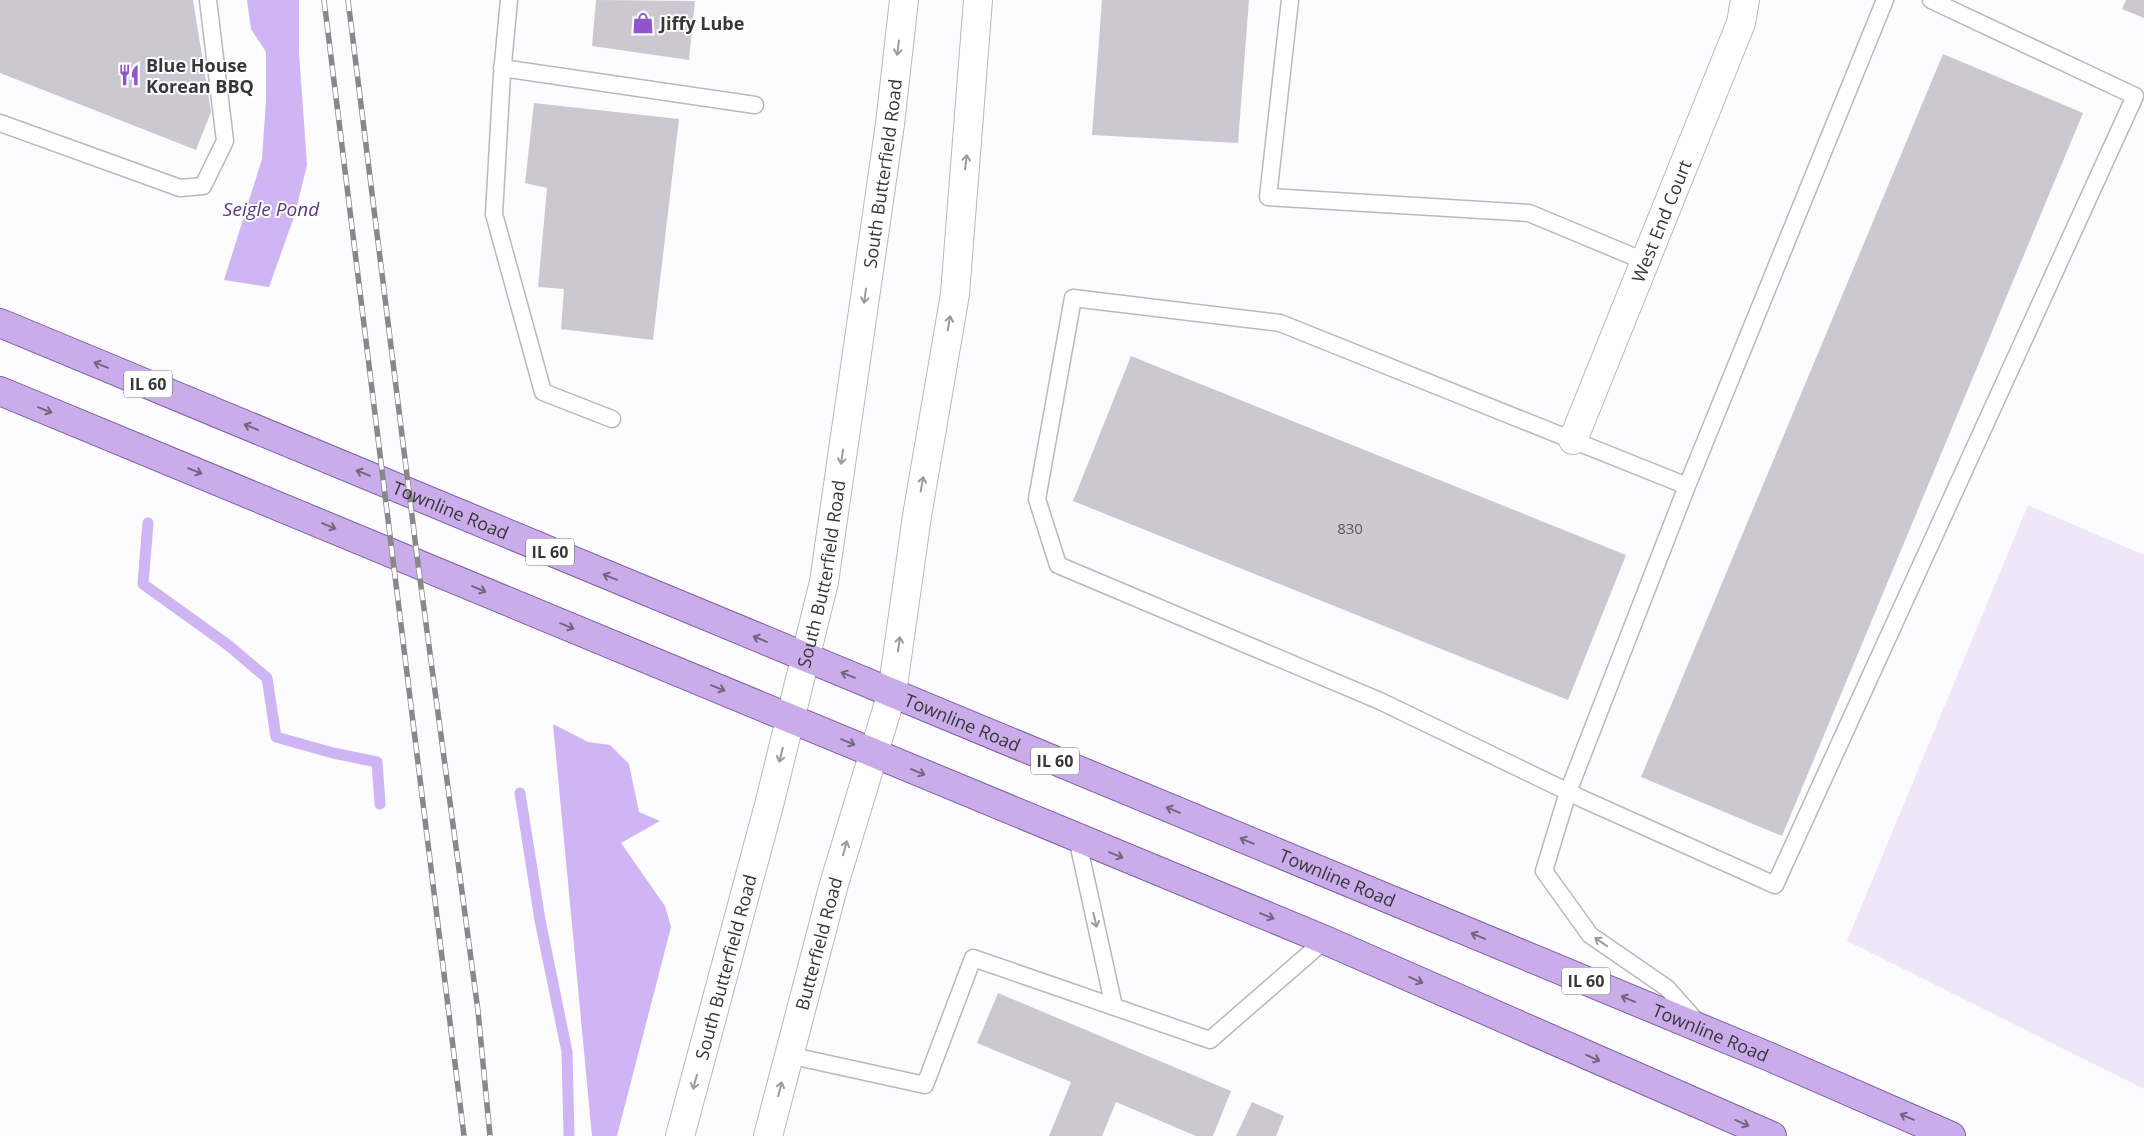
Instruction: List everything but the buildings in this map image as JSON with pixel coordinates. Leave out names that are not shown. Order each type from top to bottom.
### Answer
[{"type":"main road","name":"South Butterfield Road","points":[[680,1136],[769,805],[825,572],[890,124],[904,0]]},
{"type":"main road","points":[[873,753],[892,693],[917,516],[954,294],[978,0]]},
{"type":"main road","name":"West End Court","points":[[1573,440],[1741,23],[1746,0]]},
{"type":"main road","name":"Townline Road","points":[[0,323],[1704,1030],[1952,1136]]},
{"type":"main road","points":[[0,391],[1325,940],[1772,1136]]},
{"type":"main road","name":"Butterfield Road","points":[[768,1136],[834,884],[873,753]]},
{"type":"lane","points":[[0,123],[180,188],[203,186],[225,141],[208,0]]},
{"type":"lane","points":[[509,0],[502,68],[494,214],[543,392],[612,419]]},
{"type":"lane","points":[[1290,0],[1268,197],[1529,213],[1644,261]]},
{"type":"lane","points":[[1704,1030],[1667,988],[1590,934],[1544,871],[1568,792],[1687,486],[1886,0]]},
{"type":"lane","points":[[1687,486],[1280,322],[1073,298],[1037,499],[1058,565],[1380,701],[1568,792],[1775,885],[2135,96],[1931,0]]},
{"type":"lane","points":[[502,68],[755,105]]},
{"type":"lane","points":[[1077,838],[1114,1007]]},
{"type":"lane","points":[[788,1055],[925,1085],[973,958],[1210,1040],[1325,940]]},
{"type":"shaded area","points":[[2028,505],[2144,555],[2144,1089],[1847,941]]},
{"type":"water","name":"Seigle Pond","points":[[247,0],[299,0],[299,53],[307,165],[295,214],[269,287],[224,280],[262,159],[266,101],[266,52],[251,29]]},
{"type":"water","points":[[553,724],[588,742],[610,745],[629,764],[639,812],[660,821],[621,843],[665,906],[671,927],[617,1136],[592,1136]]},
{"type":"waterway","points":[[148,523],[143,584],[228,645],[267,678],[276,737],[333,753],[377,762],[380,804]]},
{"type":"waterway","points":[[520,793],[540,920],[567,1052],[569,1136]]},
{"type":"railway","points":[[324,0],[464,1136]]},
{"type":"railway","points":[[348,0],[418,564],[478,1011],[490,1136]]},
{"type":"place","name":"Jiffy Lube","points":[[643,23]]},
{"type":"place","name":"Blue House Korean BBQ","points":[[129,75]]}]
